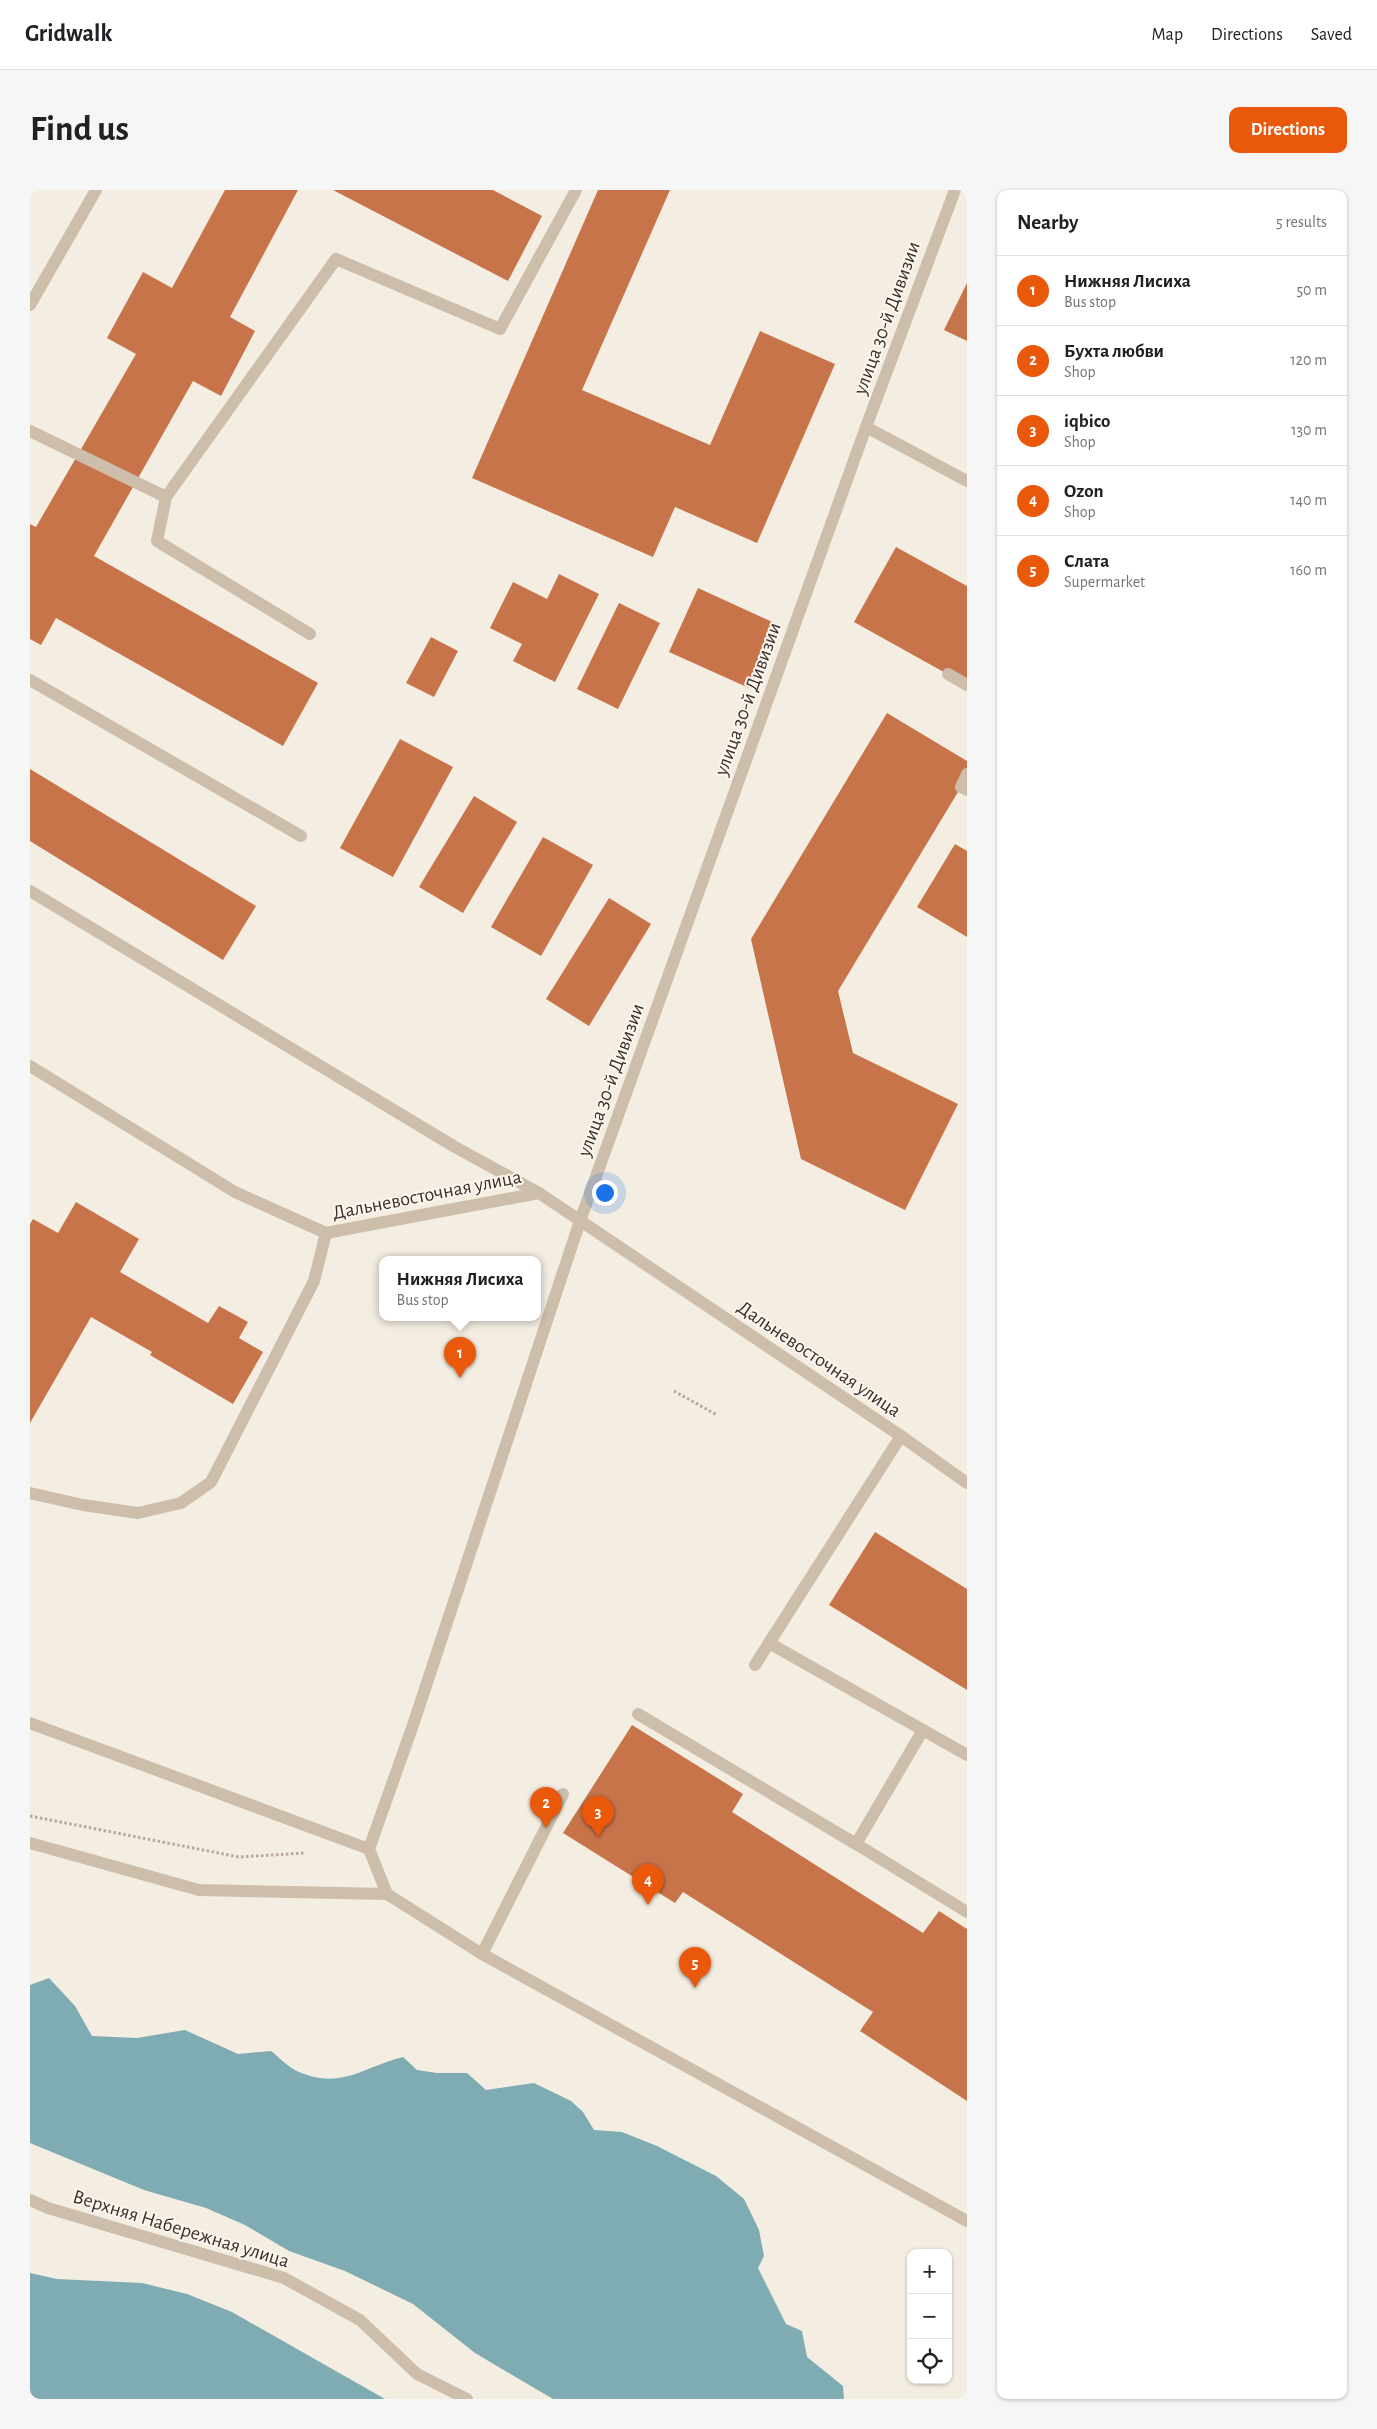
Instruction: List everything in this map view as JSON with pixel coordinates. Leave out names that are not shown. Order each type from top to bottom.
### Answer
[{"type":"street","points":[[30,304],[96,190]]},
{"type":"street","points":[[310,634],[157,541],[166,497],[336,259],[500,329],[576,190]]},
{"type":"street","name":"улица 30-й Дивизии","points":[[368,1849],[416,1716],[580,1221],[866,427],[955,190]]},
{"type":"street","points":[[866,427],[967,481]]},
{"type":"street","points":[[30,431],[166,497]]},
{"type":"street","points":[[948,674],[967,685]]},
{"type":"street","points":[[30,680],[301,836]]},
{"type":"street","points":[[967,774],[961,787],[967,790]]},
{"type":"street","points":[[30,891],[455,1147],[539,1193]]},
{"type":"street","name":"Дальневосточная улица","points":[[30,1066],[235,1192],[326,1233],[539,1193],[901,1436],[967,1483]]},
{"type":"street","points":[[30,1493],[83,1505],[138,1513],[181,1503],[212,1482],[314,1281],[326,1233]]},
{"type":"street","points":[[755,1665],[901,1436]]},
{"type":"street","points":[[769,1643],[967,1755]]},
{"type":"street","points":[[638,1714],[967,1912]]},
{"type":"street","points":[[30,1723],[368,1849],[387,1894]]},
{"type":"street","points":[[856,1844],[923,1730]]},
{"type":"street","points":[[482,1954],[564,1794]]},
{"type":"street","points":[[30,1843],[199,1890],[387,1894],[482,1954],[967,2221]]},
{"type":"street","name":"Верхняя Набережная улица","points":[[30,2200],[57,2210],[284,2278],[360,2320],[417,2374],[467,2399]]},
{"type":"path","points":[[674,1391],[717,1416]]},
{"type":"path","points":[[30,1816],[239,1857],[309,1853]]},
{"type":"water","points":[[49,1978],[75,2006],[92,2036],[137,2038],[185,2030],[238,2054],[271,2051],[299,2072],[328,2079],[352,2075],[403,2057],[417,2070],[437,2073],[467,2073],[486,2090],[534,2083],[571,2101],[583,2112],[594,2130],[622,2132],[657,2146],[716,2176],[744,2199],[759,2230],[764,2256],[758,2268],[786,2324],[802,2331],[807,2357],[843,2386],[844,2399],[553,2399],[475,2353],[413,2304],[345,2271],[289,2251],[245,2225],[206,2208],[144,2190],[30,2143],[30,1985]]},
{"type":"water","points":[[30,2273],[57,2279],[142,2283],[187,2294],[232,2312],[385,2399],[30,2399]]},
{"type":"building","points":[[225,190],[298,190],[230,317],[255,331],[221,396],[193,381],[94,556],[318,683],[283,746],[56,618],[41,645],[30,639],[30,524],[36,527],[136,354],[107,338],[143,272],[172,288]]},
{"type":"building","points":[[333,190],[493,190],[542,216],[508,281]]},
{"type":"building","points":[[598,190],[670,190],[582,390],[710,445],[760,331],[835,364],[757,543],[675,507],[653,557],[472,478]]},
{"type":"building","points":[[967,283],[967,341],[944,330]]},
{"type":"building","points":[[896,547],[967,586],[967,685],[854,622]]},
{"type":"building","points":[[559,574],[599,594],[555,682],[513,661],[522,644],[490,628],[513,582],[547,599]]},
{"type":"building","points":[[698,588],[779,625],[749,688],[669,652]]},
{"type":"building","points":[[619,603],[660,623],[618,709],[577,689]]},
{"type":"building","points":[[431,637],[458,651],[434,697],[406,683]]},
{"type":"building","points":[[887,713],[967,761],[967,777],[838,991],[853,1053],[958,1104],[905,1210],[801,1159],[751,939]]},
{"type":"building","points":[[400,739],[453,767],[393,877],[340,848]]},
{"type":"building","points":[[30,769],[256,906],[223,960],[30,841]]},
{"type":"building","points":[[474,796],[517,822],[463,913],[419,887]]},
{"type":"building","points":[[543,837],[593,865],[541,956],[491,927]]},
{"type":"building","points":[[955,844],[967,851],[967,937],[917,907]]},
{"type":"building","points":[[609,898],[651,924],[589,1026],[546,999]]},
{"type":"building","points":[[76,1202],[139,1239],[120,1272],[208,1323],[219,1306],[248,1322],[239,1338],[263,1352],[233,1404],[150,1355],[152,1352],[91,1317],[30,1423],[30,1224],[33,1219],[58,1233]]},
{"type":"building","points":[[875,1532],[967,1589],[967,1690],[829,1605]]},
{"type":"building","points":[[632,1725],[743,1794],[732,1812],[923,1933],[939,1911],[967,1929],[967,2101],[860,2031],[873,2012],[683,1892],[675,1903],[563,1833]]},
{"type":"place","name":"Нижняя Лисиха","points":[[460,1378]]},
{"type":"place","name":"Бухта любви","points":[[546,1828]]},
{"type":"place","name":"iqbico","points":[[598,1837]]},
{"type":"place","name":"Ozon","points":[[648,1905]]},
{"type":"place","name":"Слата","points":[[695,1988]]}]
